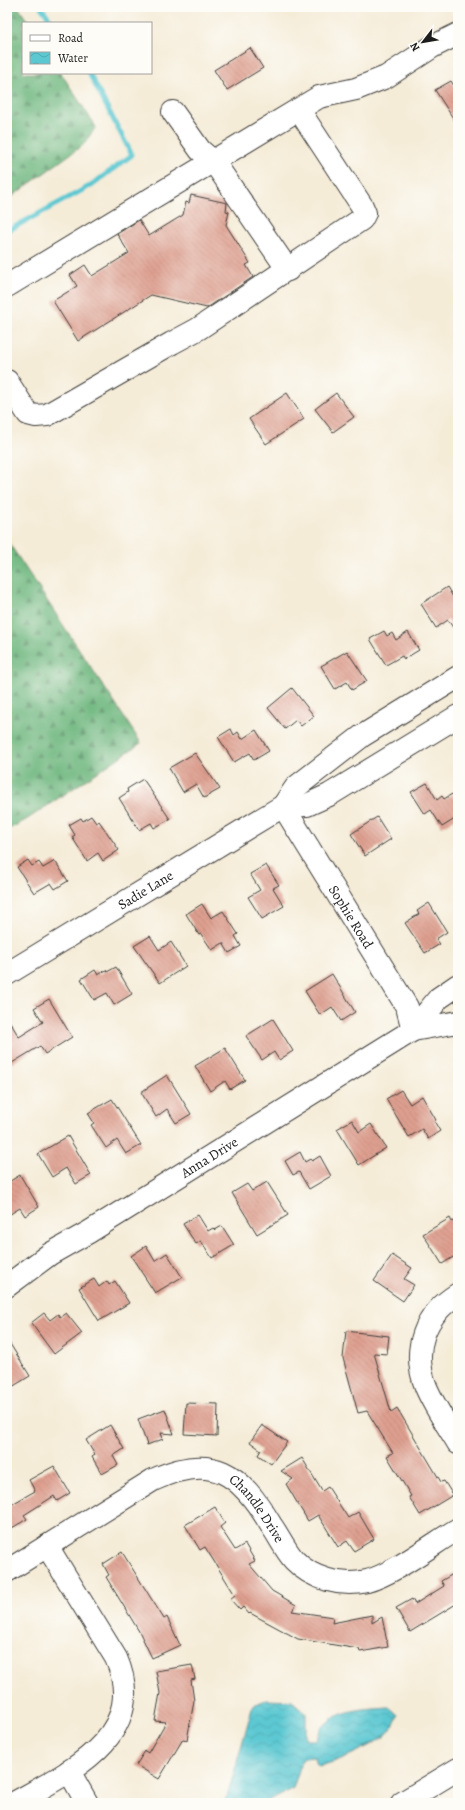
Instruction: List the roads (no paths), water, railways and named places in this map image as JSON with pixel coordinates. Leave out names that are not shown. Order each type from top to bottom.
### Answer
[{"type":"street","points":[[7,286],[319,97],[356,89],[386,77],[432,46],[458,34]]},
{"type":"street","points":[[7,381],[28,414],[36,416],[47,415],[198,329],[362,219],[365,213],[299,110]]},
{"type":"street","points":[[173,112],[200,150],[214,162],[288,270]]},
{"type":"street","name":"Sadie Lane","points":[[7,974],[283,806],[296,787],[362,736],[458,677]]},
{"type":"street","name":"Sadie Lane","points":[[283,806],[307,805],[329,795],[458,716]]},
{"type":"street","name":"Sophie Road","points":[[283,806],[407,1007],[413,1030]]},
{"type":"street","name":"Anna Drive","points":[[7,1286],[50,1254],[89,1232],[413,1030],[439,998],[458,985]]},
{"type":"street","name":"Anna Drive","points":[[413,1030],[458,1022]]},
{"type":"street","points":[[458,1294],[439,1308],[430,1319],[424,1332],[420,1359],[425,1386],[458,1443]]},
{"type":"street","name":"Chandle Drive","points":[[7,1571],[153,1480],[178,1470],[189,1468],[217,1470],[241,1483],[257,1502],[294,1560],[311,1573],[329,1581],[354,1583],[377,1578],[458,1529]]},
{"type":"street","points":[[14,1803],[41,1796],[69,1771],[94,1753],[112,1734],[123,1709],[123,1682],[121,1670],[116,1658],[47,1546]]},
{"type":"street","points":[[402,1803],[458,1769]]},
{"type":"street","points":[[69,1771],[87,1803]]},
{"type":"water","points":[[266,1700],[292,1701],[306,1713],[306,1740],[316,1740],[321,1730],[336,1716],[357,1710],[389,1707],[398,1715],[392,1728],[385,1736],[350,1755],[324,1765],[317,1766],[315,1757],[303,1758],[293,1788],[264,1803],[227,1803],[226,1801],[253,1705]]},
{"type":"waterway","points":[[41,7],[52,22]]},
{"type":"waterway","points":[[7,231],[90,186],[132,155],[90,74]]}]
